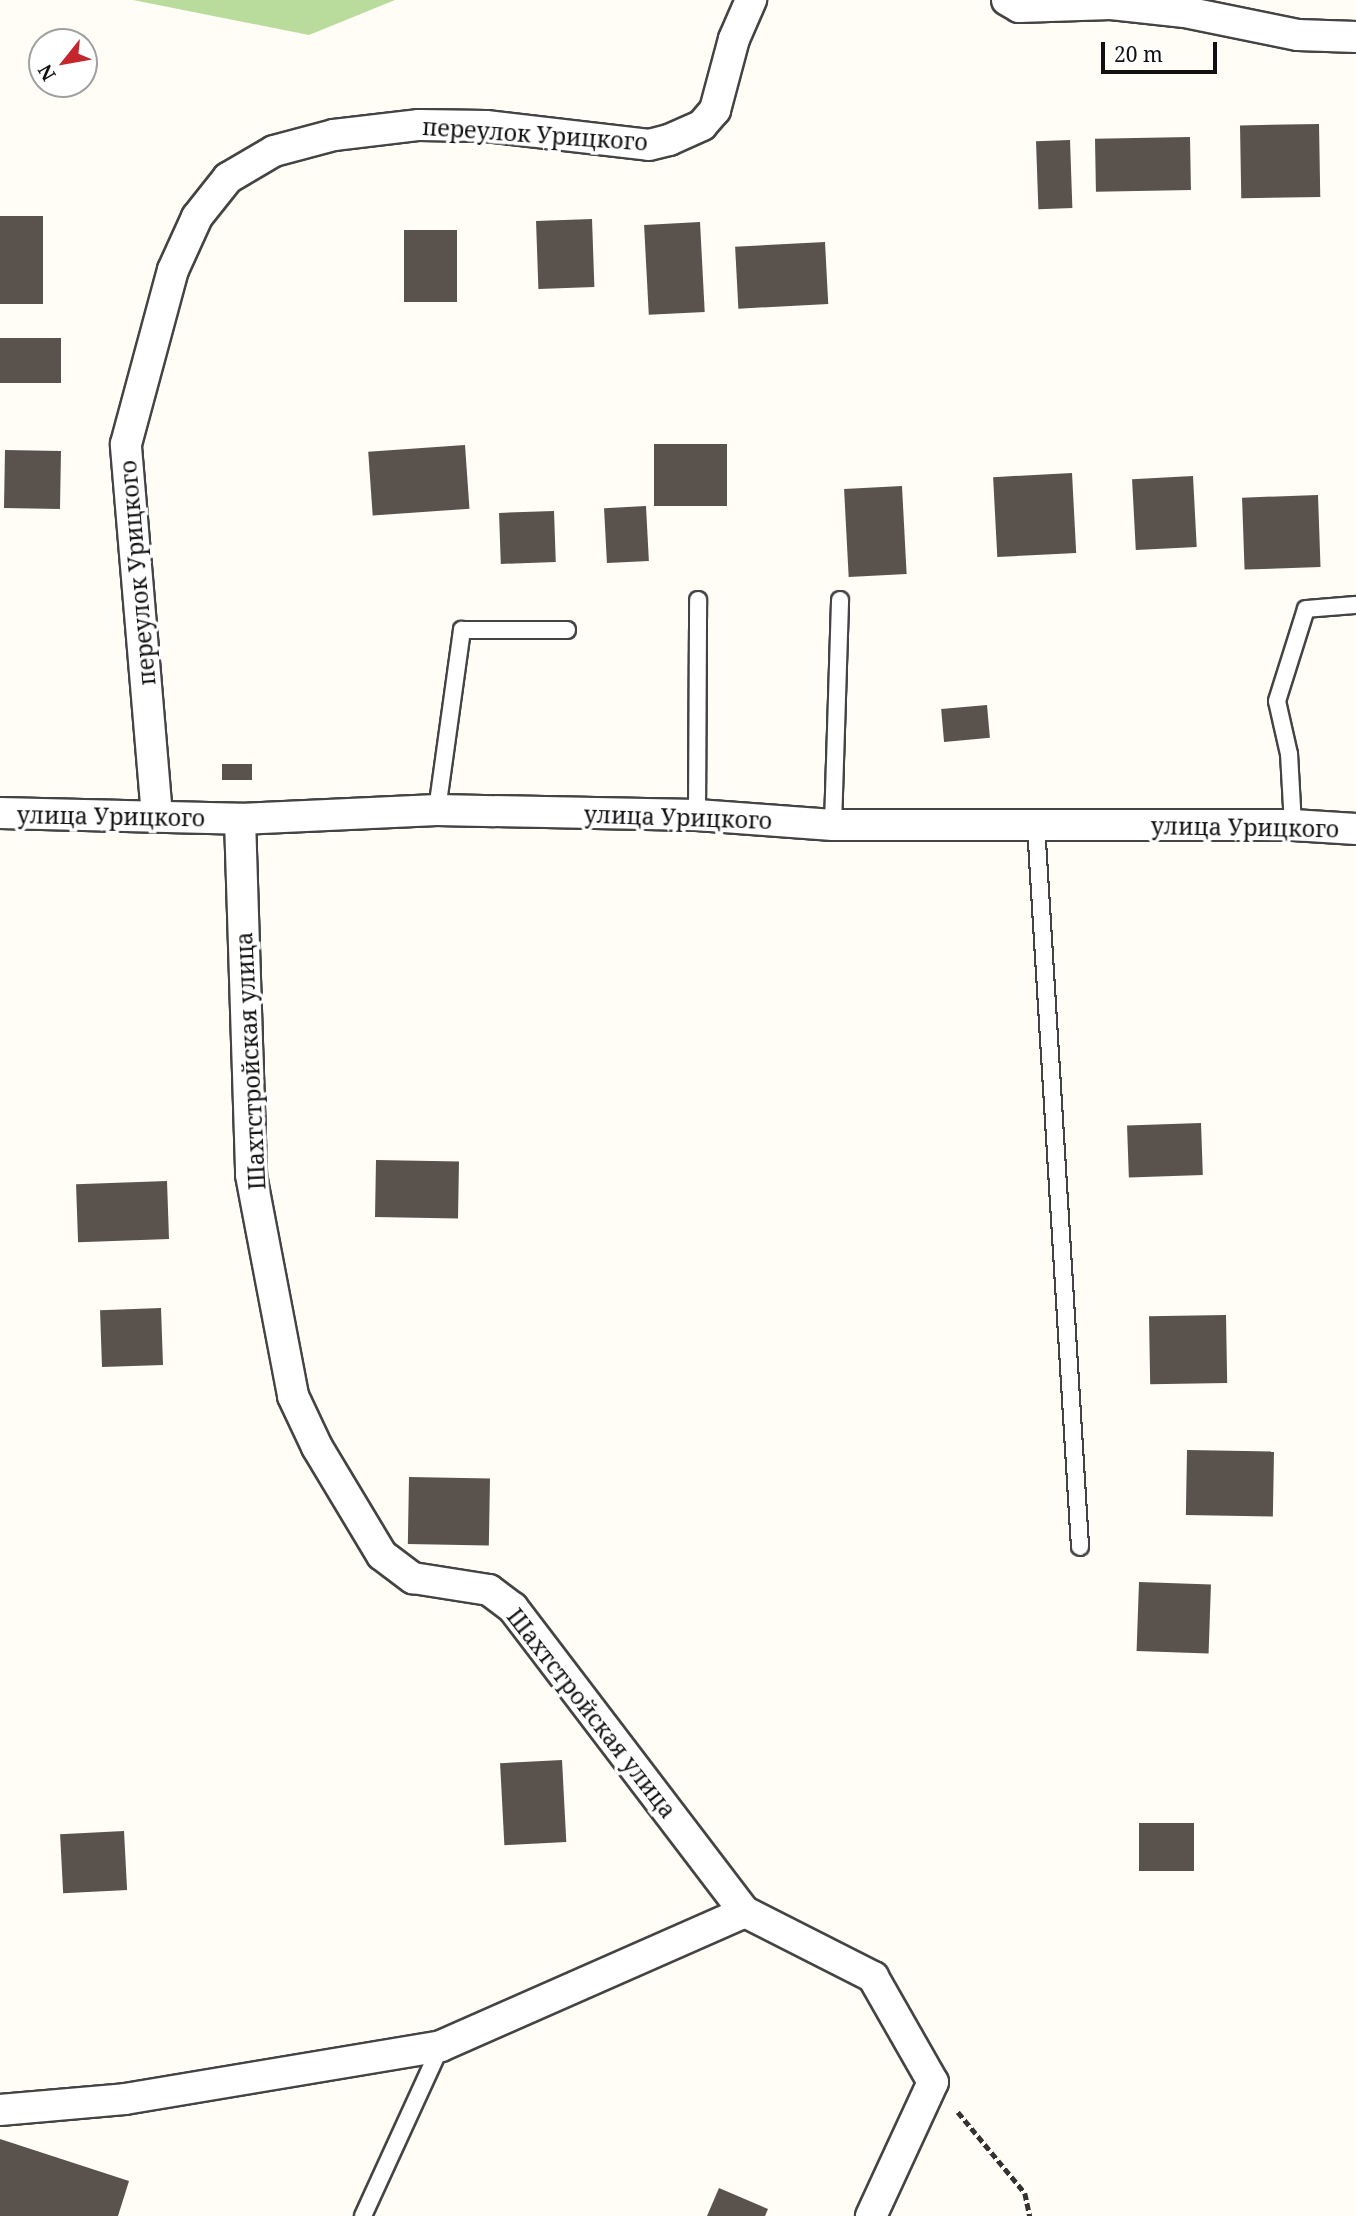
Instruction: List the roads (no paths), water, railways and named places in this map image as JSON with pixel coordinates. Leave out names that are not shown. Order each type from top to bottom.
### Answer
[{"type":"street","name":"переулок Урицкого","points":[[157,816],[126,444],[173,270],[197,218],[228,178],[274,152],[334,135],[419,125],[486,126],[649,145],[669,140],[702,125],[715,110],[734,39],[751,0]]},
{"type":"street","points":[[1007,0],[1019,7],[1111,4],[1185,12],[1298,35],[1356,37]]},
{"type":"street","name":"улица Урицкого","points":[[0,813],[240,819],[437,810],[697,815],[833,825],[1293,825],[1356,829]]},
{"type":"street","name":"Шахтстройская улица","points":[[240,819],[251,1175],[293,1396],[317,1447],[382,1555],[412,1578],[489,1590],[513,1608],[745,1912],[873,1978],[933,2082],[871,2216]]},
{"type":"street","points":[[0,2110],[125,2099],[441,2046],[745,1912]]},
{"type":"lane","points":[[697,815],[698,600]]},
{"type":"lane","points":[[833,825],[840,600]]},
{"type":"lane","points":[[1293,825],[1289,754],[1277,701],[1306,609],[1356,605]]},
{"type":"lane","points":[[437,810],[463,630],[567,630]]},
{"type":"lane","points":[[1036,825],[1080,1547]]},
{"type":"lane","points":[[363,2216],[441,2046]]}]
